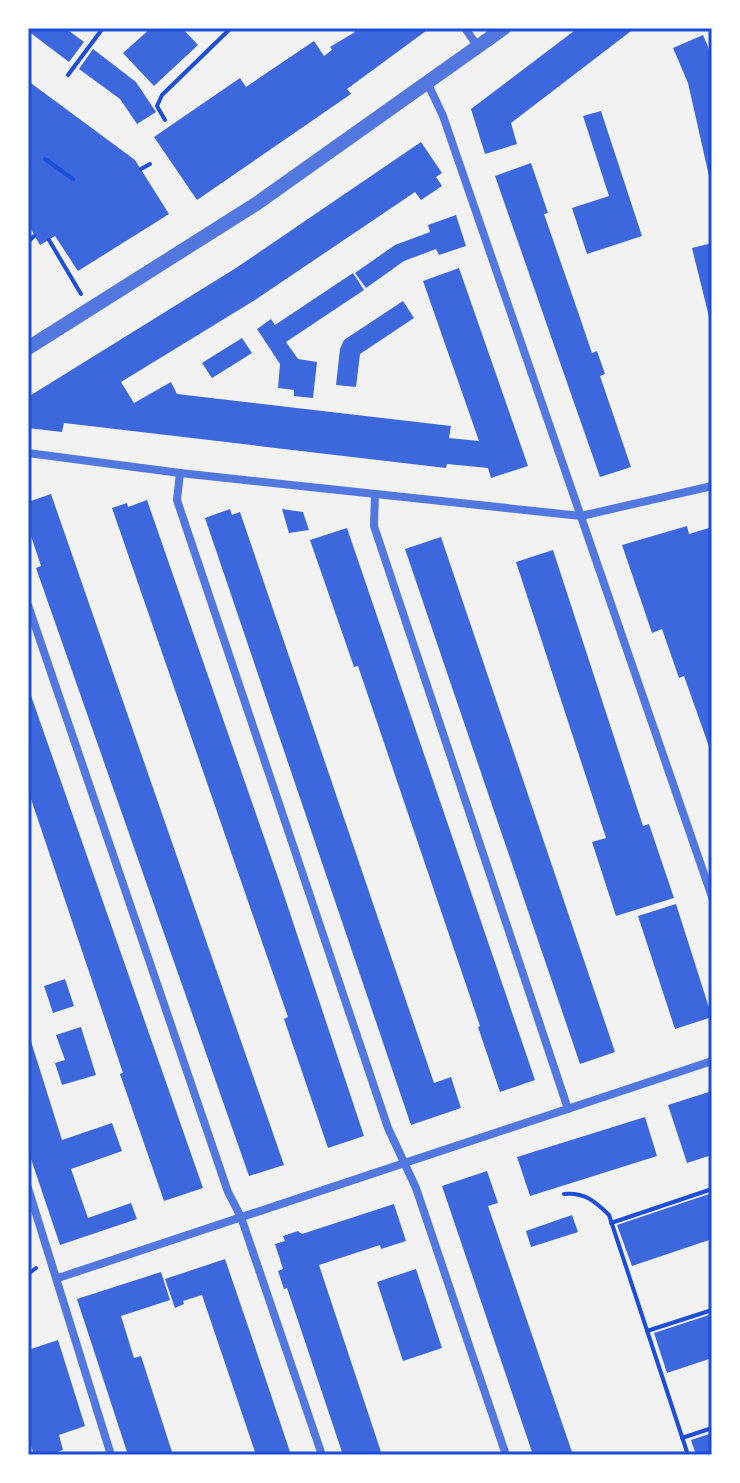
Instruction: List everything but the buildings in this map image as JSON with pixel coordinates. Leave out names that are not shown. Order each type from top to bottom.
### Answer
[{"type":"street","points":[[465,28],[478,48]]},
{"type":"street","points":[[28,348],[256,204],[504,28]]},
{"type":"street","points":[[428,84],[443,116],[712,897]]},
{"type":"street","points":[[28,453],[180,473],[581,516],[712,486]]},
{"type":"street","points":[[180,473],[177,500],[383,1113],[416,1188],[506,1455]]},
{"type":"street","points":[[375,494],[374,526],[568,1109]]},
{"type":"street","points":[[28,605],[228,1192],[241,1217],[322,1455]]},
{"type":"street","points":[[58,1278],[712,1061]]},
{"type":"street","points":[[28,1188],[111,1455]]},
{"type":"path","points":[[68,75],[103,28]]},
{"type":"path","points":[[165,120],[157,106],[162,95],[231,28]]},
{"type":"path","points":[[45,159],[73,179]]},
{"type":"path","points":[[141,169],[150,164]]},
{"type":"path","points":[[28,242],[34,236]]},
{"type":"path","points":[[49,240],[90,309]]},
{"type":"path","points":[[611,1223],[712,1189]]},
{"type":"path","points":[[564,1194],[575,1193],[594,1199],[609,1215],[688,1455]]},
{"type":"path","points":[[647,1331],[712,1310]]},
{"type":"path","points":[[682,1438],[712,1428]]}]
